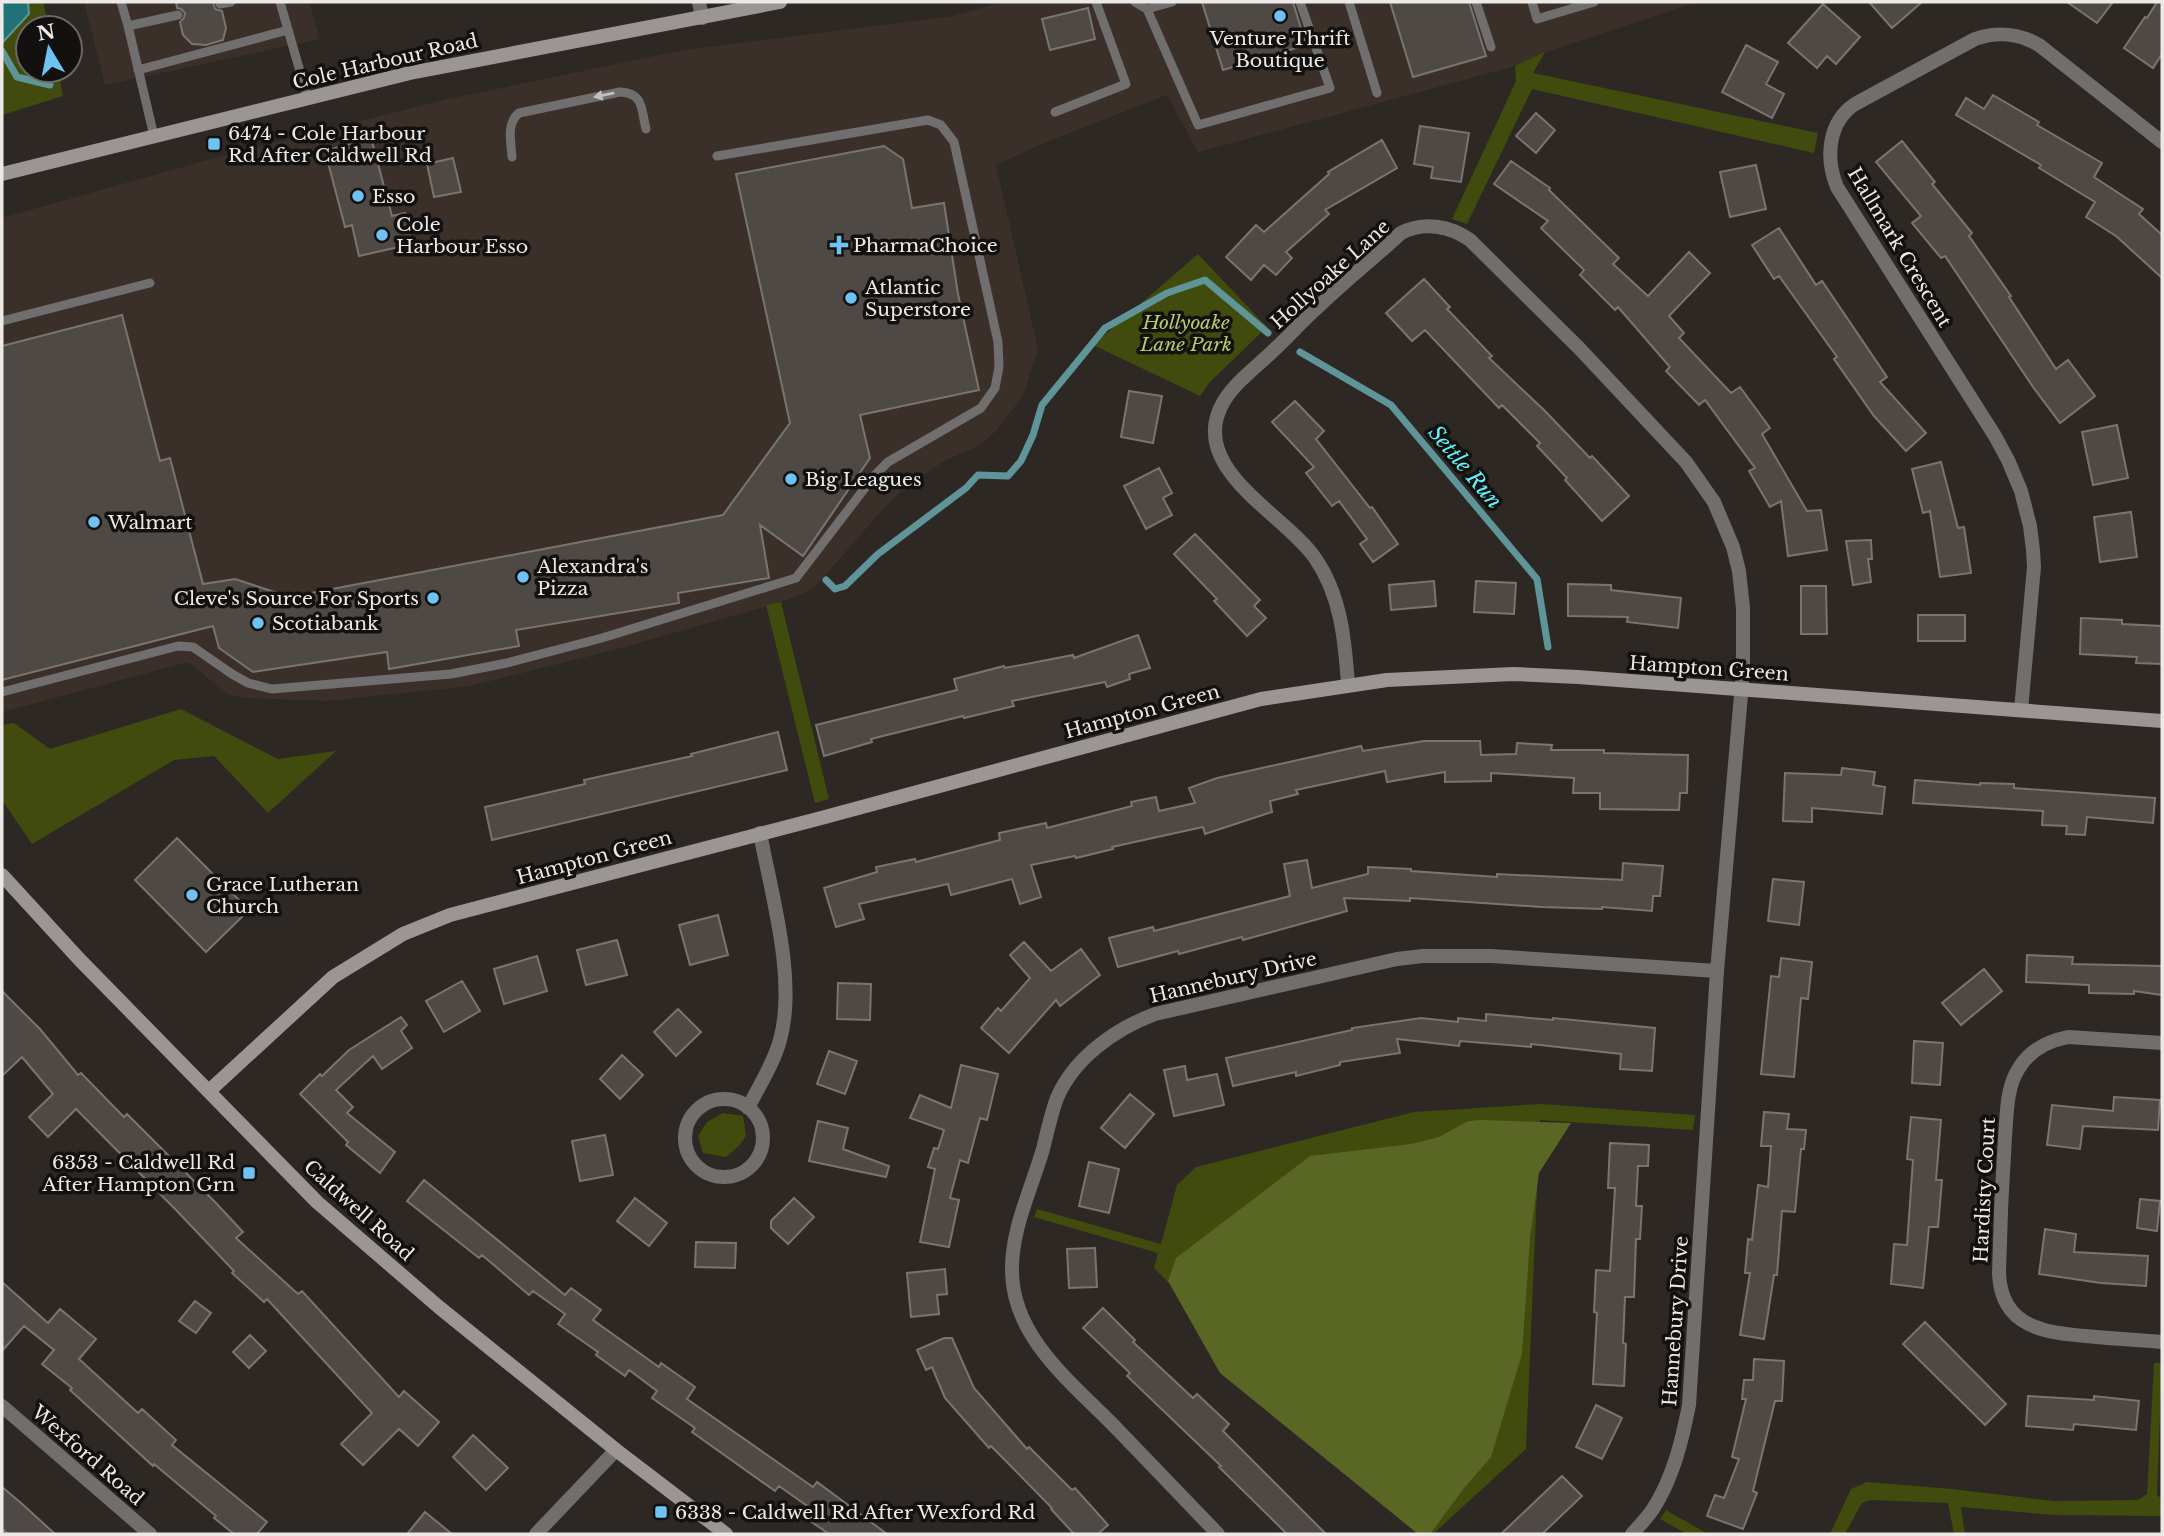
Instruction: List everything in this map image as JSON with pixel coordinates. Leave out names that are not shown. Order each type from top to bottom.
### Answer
[{"type":"street","points":[[699,2],[702,18]]},
{"type":"street","name":"Cole Harbour Road","points":[[2,174],[410,72],[780,2]]},
{"type":"street","name":"Hallmark Crescent","points":[[2021,710],[2034,567],[2031,526],[2021,491],[1995,436],[1837,187],[1830,164],[1833,131],[1844,114],[1856,104],[1975,39],[1992,34],[2006,34],[2023,37],[2039,45],[2161,139]]},
{"type":"street","name":"Hollyoake Lane","points":[[1348,685],[1342,623],[1327,577],[1315,556],[1229,472],[1218,450],[1215,433],[1217,420],[1229,394],[1317,307],[1401,233],[1426,226],[1453,230],[1470,240],[1579,348],[1701,481],[1725,524],[1739,571],[1744,608],[1742,689]]},
{"type":"street","name":"Hampton Green","points":[[209,1091],[333,977],[377,948],[418,927],[450,915],[1261,699],[1387,680],[1513,674],[2162,721]]},
{"type":"street","name":"Hannebury Drive","points":[[1632,1534],[1653,1508],[1666,1483],[1680,1447],[1689,1405],[1717,971],[1742,689]]},
{"type":"street","points":[[748,1108],[780,1042],[786,1017],[783,953],[760,833]]},
{"type":"street","name":"Caldwell Road","points":[[2,875],[79,959],[317,1202],[440,1308],[616,1450],[726,1534]]},
{"type":"street","name":"Hannebury Drive","points":[[1218,1534],[1053,1364],[1030,1331],[1016,1300],[1012,1271],[1013,1248],[1023,1209],[1057,1100],[1085,1058],[1114,1034],[1155,1014],[1397,959],[1423,956],[1491,956],[1717,971]]},
{"type":"street","name":"Hardisty Court","points":[[2162,1043],[2068,1037],[2038,1049],[2020,1066],[2014,1077],[2008,1101],[1999,1273],[2008,1306],[2029,1326],[2058,1334],[2162,1342]]},
{"type":"street","points":[[716,1099],[733,1100],[748,1108],[758,1118],[762,1131],[760,1152],[753,1164],[728,1177],[714,1175],[699,1168],[685,1146],[686,1128],[693,1113],[707,1102],[716,1099]]},
{"type":"street","name":"Wexford Road","points":[[2,1406],[150,1534]]},
{"type":"street","points":[[536,1534],[616,1450]]},
{"type":"lane","points":[[121,2],[154,136]]},
{"type":"lane","points":[[220,4],[230,2]]},
{"type":"lane","points":[[280,2],[308,99]]},
{"type":"lane","points":[[1055,112],[1126,84],[1096,2]]},
{"type":"lane","points":[[1135,2],[1147,9],[1198,125],[1329,88],[1300,2]]},
{"type":"lane","points":[[1147,9],[1172,2]]},
{"type":"lane","points":[[1349,2],[1377,93]]},
{"type":"lane","points":[[1476,2],[1491,47]]},
{"type":"lane","points":[[1532,2],[1537,19],[1594,2]]},
{"type":"lane","points":[[128,26],[178,15]]},
{"type":"lane","points":[[138,70],[288,30]]},
{"type":"lane","points":[[512,157],[510,129],[519,113],[631,92],[638,98],[646,129]]},
{"type":"lane","points":[[2,692],[178,646],[193,647],[240,679],[272,689],[451,674],[507,663],[602,638],[796,578],[874,476],[888,463],[981,408],[995,387],[999,367],[998,342],[954,142],[941,125],[928,120],[717,156]]},
{"type":"lane","points":[[2,321],[150,283]]},
{"type":"shaded area","points":[[84,2],[309,2],[320,39],[105,85]]},
{"type":"shaded area","points":[[1003,2],[1697,2],[1546,52],[1515,66],[1198,152],[1167,95],[1051,140],[996,165],[1038,349],[1023,396],[997,430],[980,445],[944,461],[905,487],[813,589],[781,602],[614,650],[470,686],[327,701],[246,698],[228,694],[188,662],[2,712],[2,218],[218,157],[448,99],[684,50],[953,16]]},
{"type":"green space","points":[[2,2],[43,2],[46,14],[14,14],[14,84],[61,84],[63,96],[2,115]]},
{"type":"green space","points":[[1545,52],[1533,73],[1818,133],[1814,153],[1532,89],[1467,224],[1452,219],[1516,81],[1515,66]]},
{"type":"green space","name":"Hollyoake Lane Park","points":[[1198,254],[1267,327],[1210,382],[1200,396],[1093,345]]},
{"type":"green space","points":[[781,602],[829,799],[815,803],[766,605]]},
{"type":"green space","points":[[181,709],[278,759],[336,751],[268,813],[214,756],[174,760],[32,844],[2,800],[2,725],[14,723],[50,749]]},
{"type":"green space","points":[[1541,1104],[1695,1115],[1693,1130],[1540,1120],[1526,1449],[1433,1534],[1418,1534],[1154,1268],[1158,1253],[1034,1217],[1037,1209],[1161,1244],[1177,1185],[1196,1167],[1414,1112]]},
{"type":"green space","points":[[723,1113],[743,1116],[746,1136],[726,1157],[703,1153],[698,1136],[707,1122]]},
{"type":"green space","points":[[1468,1121],[1571,1123],[1539,1173],[1530,1238],[1522,1354],[1491,1457],[1430,1534],[1418,1534],[1220,1373],[1168,1281],[1176,1258],[1310,1156],[1411,1144],[1439,1137]]},
{"type":"green space","points":[[2154,1363],[2162,1363],[2157,1495],[2162,1499],[2162,1516],[2054,1515],[1961,1507],[1965,1534],[1954,1534],[1948,1503],[1870,1500],[1862,1503],[1845,1534],[1830,1534],[1851,1489],[1867,1482],[2054,1501],[2138,1500],[2147,1494]]},
{"type":"green space","points":[[1666,1510],[1708,1534],[1687,1534],[1660,1519]]},
{"type":"water","points":[[2,2],[28,2],[29,14],[14,14],[14,30],[3,42]]},
{"type":"building","points":[[176,2],[213,2],[215,9],[222,11],[226,28],[223,40],[206,45],[192,44],[183,35],[180,22],[185,13],[177,8]]},
{"type":"building","points":[[1202,2],[1293,2],[1306,45],[1223,70]]},
{"type":"building","points":[[1390,2],[1469,2],[1486,56],[1413,77]]},
{"type":"building","points":[[1869,2],[1922,2],[1892,28]]},
{"type":"building","points":[[2067,2],[2113,2],[2097,23]]},
{"type":"building","points":[[2157,2],[2162,2],[2162,54],[2153,68],[2124,48]]},
{"type":"building","points":[[1823,4],[1860,37],[1836,64],[1827,56],[1817,68],[1788,43]]},
{"type":"building","points":[[1088,8],[1095,39],[1050,50],[1042,19]]},
{"type":"building","points":[[1746,45],[1778,62],[1766,84],[1784,94],[1772,118],[1722,92]]},
{"type":"building","points":[[1993,95],[2039,122],[2037,125],[2102,163],[2094,177],[2143,209],[2139,214],[2162,235],[2162,278],[2116,236],[2086,217],[2095,202],[2039,168],[2041,165],[1956,115],[1966,98],[1984,109]]},
{"type":"building","points":[[1536,113],[1555,130],[1536,153],[1516,136]]},
{"type":"building","points":[[1420,126],[1469,133],[1461,182],[1431,178],[1433,167],[1414,164]]},
{"type":"building","points":[[371,138],[392,216],[405,213],[412,244],[359,256],[352,225],[345,227],[325,151]]},
{"type":"building","points":[[1382,140],[1397,168],[1325,210],[1329,214],[1286,252],[1292,258],[1276,275],[1264,265],[1251,280],[1226,257],[1256,225],[1264,232],[1329,174],[1328,172]]},
{"type":"building","points":[[1902,141],[1935,182],[1932,184],[1972,233],[1969,236],[2011,296],[2009,297],[2056,369],[2068,360],[2095,396],[2060,423],[1945,256],[1941,258],[1912,223],[1921,216],[1876,162]]},
{"type":"building","points":[[884,146],[903,159],[912,208],[944,203],[958,294],[979,390],[860,415],[870,458],[803,556],[760,525],[769,578],[678,593],[679,603],[516,630],[519,646],[389,669],[387,652],[253,672],[219,648],[213,626],[2,680],[2,346],[122,315],[160,461],[170,458],[203,584],[235,579],[290,597],[723,515],[790,423],[736,174]]},
{"type":"building","points":[[453,158],[461,192],[434,197],[427,164]]},
{"type":"building","points":[[1511,161],[1550,188],[1549,190],[1619,258],[1613,264],[1648,296],[1689,252],[1710,273],[1669,316],[1684,333],[1679,338],[1731,393],[1740,387],[1770,428],[1762,434],[1807,511],[1821,510],[1827,550],[1788,556],[1781,501],[1770,507],[1749,471],[1755,468],[1705,400],[1699,405],[1666,371],[1670,367],[1618,307],[1615,310],[1580,275],[1584,270],[1541,228],[1548,221],[1494,184]]},
{"type":"building","points":[[1756,165],[1766,209],[1730,217],[1720,172]]},
{"type":"building","points":[[1779,228],[1816,285],[1822,281],[1887,377],[1880,382],[1926,433],[1906,451],[1874,416],[1834,359],[1837,357],[1779,276],[1774,279],[1752,245]]},
{"type":"building","points":[[1424,279],[1450,307],[1447,309],[1492,356],[1489,358],[1590,458],[1592,456],[1629,496],[1602,521],[1537,446],[1540,443],[1502,405],[1499,408],[1425,330],[1412,341],[1386,313]]},
{"type":"building","points":[[1129,391],[1162,396],[1153,443],[1121,437]]},
{"type":"building","points":[[1295,401],[1324,431],[1316,439],[1370,508],[1372,507],[1398,544],[1373,562],[1360,544],[1367,539],[1339,501],[1332,506],[1306,473],[1314,467],[1272,422]]},
{"type":"building","points":[[2117,425],[2128,478],[2093,485],[2082,432]]},
{"type":"building","points":[[1941,462],[1958,528],[1964,527],[1971,573],[1940,577],[1930,511],[1923,513],[1912,469]]},
{"type":"building","points":[[1159,468],[1172,493],[1163,498],[1172,515],[1146,529],[1124,486]]},
{"type":"building","points":[[2131,512],[2137,557],[2100,562],[2094,517]]},
{"type":"building","points":[[1195,534],[1260,600],[1254,606],[1266,618],[1247,636],[1214,601],[1217,599],[1174,554]]},
{"type":"building","points":[[1871,540],[1872,559],[1868,559],[1871,582],[1853,585],[1846,541]]},
{"type":"building","points":[[1434,581],[1436,606],[1391,610],[1389,585]]},
{"type":"building","points":[[1476,581],[1516,583],[1514,614],[1474,612]]},
{"type":"building","points":[[1568,584],[1611,585],[1611,590],[1681,598],[1678,628],[1627,622],[1628,617],[1568,616]]},
{"type":"building","points":[[1801,586],[1826,586],[1827,634],[1801,634]]},
{"type":"building","points":[[1918,615],[1965,615],[1965,641],[1918,641]]},
{"type":"building","points":[[2081,618],[2162,626],[2162,664],[2136,663],[2137,657],[2080,654]]},
{"type":"building","points":[[1138,635],[1150,668],[1129,674],[1130,679],[1107,687],[1105,682],[1012,701],[1014,706],[871,739],[872,742],[824,756],[816,725],[957,690],[954,679],[1004,666],[1005,668],[1073,655],[1074,658]]},
{"type":"building","points":[[778,732],[787,770],[492,840],[485,807],[585,784],[584,780],[692,756],[691,754]]},
{"type":"building","points":[[1424,741],[1480,741],[1481,755],[1516,754],[1517,743],[1552,745],[1551,750],[1688,755],[1687,793],[1680,793],[1679,810],[1600,809],[1600,793],[1573,793],[1574,778],[1491,773],[1491,781],[1445,782],[1445,772],[1387,782],[1385,771],[1296,790],[1298,794],[1270,801],[1272,812],[1205,834],[1203,827],[1112,847],[1113,849],[1076,858],[1075,856],[1031,865],[1041,897],[1020,904],[1012,879],[951,895],[948,884],[859,904],[864,919],[836,927],[824,888],[877,872],[876,867],[915,859],[916,862],[1000,840],[999,833],[1046,823],[1047,828],[1132,806],[1131,802],[1156,797],[1159,811],[1195,803],[1189,788],[1217,778],[1361,746],[1363,751]]},
{"type":"building","points":[[1842,768],[1875,772],[1873,785],[1885,787],[1882,814],[1812,808],[1812,822],[1783,821],[1785,773],[1841,775]]},
{"type":"building","points":[[1915,780],[1980,785],[2014,784],[2014,788],[2155,798],[2153,823],[2087,817],[2085,835],[2066,834],[2067,826],[2042,825],[2043,811],[1913,803]]},
{"type":"building","name":"Grace Lutheran Church","points":[[177,838],[249,910],[206,952],[135,880]]},
{"type":"building","points":[[1307,860],[1312,888],[1368,874],[1368,867],[1497,877],[1497,874],[1622,880],[1623,863],[1663,866],[1660,896],[1653,896],[1652,911],[1410,898],[1410,901],[1344,898],[1347,911],[1243,940],[1242,937],[1118,967],[1109,938],[1153,927],[1154,931],[1290,896],[1284,864]]},
{"type":"building","points":[[1773,879],[1804,882],[1799,925],[1768,921]]},
{"type":"building","points":[[718,915],[728,955],[690,965],[679,925]]},
{"type":"building","points":[[617,940],[627,975],[586,985],[577,950]]},
{"type":"building","points":[[1024,942],[1051,971],[1081,949],[1100,975],[1060,1006],[1056,1000],[1009,1053],[981,1028],[998,1008],[1001,1011],[1030,978],[1010,955]]},
{"type":"building","points":[[2027,955],[2073,957],[2072,964],[2162,966],[2162,995],[2134,991],[2134,994],[2089,993],[2089,985],[2026,982]]},
{"type":"building","points":[[537,956],[547,991],[504,1004],[494,969]]},
{"type":"building","points":[[1781,958],[1812,962],[1808,999],[1801,998],[1794,1077],[1761,1074],[1771,976],[1779,977]]},
{"type":"building","points":[[1984,969],[2002,991],[1961,1025],[1942,1003]]},
{"type":"building","points":[[462,981],[480,1011],[444,1032],[426,1001]]},
{"type":"building","points":[[838,983],[871,984],[870,1020],[837,1019]]},
{"type":"building","points":[[2,991],[40,1029],[78,1075],[81,1073],[124,1117],[127,1114],[215,1202],[243,1232],[236,1238],[298,1294],[302,1291],[399,1397],[404,1391],[439,1422],[418,1446],[399,1429],[363,1465],[341,1444],[372,1413],[267,1299],[264,1302],[232,1273],[234,1271],[176,1210],[76,1109],[48,1137],[29,1117],[53,1094],[22,1057],[2,1076]]},
{"type":"building","points":[[678,1009],[701,1032],[676,1056],[654,1032]]},
{"type":"building","points":[[1486,1014],[1655,1028],[1652,1071],[1620,1069],[1621,1054],[1531,1044],[1531,1047],[1460,1041],[1459,1046],[1397,1039],[1400,1053],[1340,1062],[1340,1065],[1296,1076],[1296,1072],[1233,1086],[1226,1058],[1352,1028],[1421,1018],[1458,1022],[1458,1018],[1486,1021]]},
{"type":"building","points":[[401,1017],[407,1025],[401,1031],[412,1048],[382,1069],[373,1056],[336,1090],[353,1107],[347,1113],[395,1152],[380,1173],[346,1145],[348,1142],[300,1094],[349,1050]]},
{"type":"building","points":[[1914,1041],[1943,1043],[1940,1085],[1912,1083]]},
{"type":"building","points":[[829,1051],[857,1061],[845,1094],[817,1084]]},
{"type":"building","points":[[622,1055],[643,1075],[620,1099],[600,1079]]},
{"type":"building","points":[[961,1065],[998,1074],[987,1120],[980,1118],[968,1163],[960,1160],[950,1198],[959,1200],[949,1247],[920,1242],[935,1169],[928,1167],[944,1130],[910,1118],[920,1095],[951,1108]]},
{"type":"building","points":[[1185,1066],[1187,1080],[1217,1074],[1224,1105],[1174,1116],[1164,1070]]},
{"type":"building","points":[[1130,1094],[1154,1114],[1125,1148],[1101,1128]]},
{"type":"building","points":[[2114,1097],[2160,1100],[2158,1130],[2083,1126],[2080,1149],[2047,1145],[2052,1105],[2113,1111]]},
{"type":"building","points":[[1764,1112],[1789,1114],[1787,1129],[1806,1130],[1804,1149],[1801,1149],[1795,1212],[1782,1211],[1777,1275],[1774,1275],[1764,1339],[1740,1335],[1750,1273],[1745,1273],[1748,1239],[1752,1240],[1758,1185],[1768,1187],[1771,1146],[1761,1146]]},
{"type":"building","points":[[1911,1117],[1941,1120],[1936,1180],[1942,1180],[1938,1227],[1929,1227],[1923,1288],[1891,1284],[1894,1244],[1907,1245],[1913,1160],[1907,1159]]},
{"type":"building","points":[[818,1121],[848,1128],[843,1149],[889,1166],[886,1177],[809,1161]]},
{"type":"building","points":[[605,1135],[613,1175],[580,1181],[572,1141]]},
{"type":"building","points":[[1610,1143],[1649,1145],[1648,1166],[1638,1166],[1636,1206],[1642,1206],[1640,1239],[1636,1239],[1634,1297],[1625,1297],[1624,1386],[1593,1384],[1597,1313],[1594,1312],[1596,1270],[1610,1271],[1615,1188],[1608,1188]]},
{"type":"building","points":[[1089,1162],[1119,1169],[1109,1213],[1079,1206]]},
{"type":"building","points":[[424,1180],[565,1295],[571,1288],[601,1310],[593,1320],[659,1367],[661,1363],[695,1387],[687,1399],[813,1487],[817,1482],[887,1534],[829,1534],[803,1516],[810,1508],[779,1486],[775,1491],[692,1432],[695,1428],[652,1398],[657,1391],[629,1370],[625,1376],[596,1355],[598,1352],[558,1324],[565,1314],[533,1291],[529,1295],[482,1255],[479,1258],[407,1201]]},
{"type":"building","points":[[635,1198],[667,1223],[649,1246],[617,1221]]},
{"type":"building","points":[[794,1198],[814,1217],[788,1244],[771,1228],[771,1221]]},
{"type":"building","points":[[2140,1199],[2160,1201],[2157,1231],[2137,1228]]},
{"type":"building","points":[[2045,1229],[2076,1234],[2074,1252],[2148,1256],[2146,1286],[2039,1274]]},
{"type":"building","points":[[696,1242],[736,1243],[735,1268],[695,1267]]},
{"type":"building","points":[[1095,1248],[1097,1287],[1069,1288],[1067,1249]]},
{"type":"building","points":[[945,1269],[947,1294],[937,1295],[939,1314],[911,1317],[907,1273]]},
{"type":"building","points":[[2,1282],[48,1323],[60,1309],[96,1339],[79,1359],[138,1413],[142,1409],[176,1440],[172,1445],[267,1522],[257,1534],[234,1534],[154,1464],[153,1466],[70,1390],[72,1388],[42,1364],[54,1350],[24,1326],[2,1351]]},
{"type":"building","points":[[195,1301],[211,1313],[196,1333],[179,1321]]},
{"type":"building","points":[[1103,1308],[1135,1340],[1133,1342],[1193,1398],[1197,1394],[1229,1424],[1223,1431],[1326,1534],[1287,1534],[1127,1376],[1130,1373],[1083,1328]]},
{"type":"building","points":[[1925,1322],[2006,1404],[1985,1425],[1903,1344]]},
{"type":"building","points":[[250,1335],[266,1351],[249,1368],[233,1352]]},
{"type":"building","points":[[944,1338],[952,1338],[974,1388],[1027,1449],[1029,1447],[1072,1490],[1075,1488],[1108,1525],[1098,1534],[1074,1534],[991,1446],[989,1448],[945,1398],[932,1367],[926,1370],[917,1350]]},
{"type":"building","points":[[1754,1359],[1784,1361],[1782,1401],[1775,1401],[1753,1491],[1757,1493],[1743,1529],[1707,1516],[1715,1495],[1724,1498],[1739,1459],[1732,1457],[1746,1399],[1742,1399],[1744,1380],[1753,1380]]},
{"type":"building","points":[[2028,1396],[2094,1400],[2094,1396],[2139,1401],[2136,1430],[2074,1424],[2073,1430],[2026,1426]]},
{"type":"building","points":[[1596,1405],[1622,1418],[1602,1459],[1576,1447]]},
{"type":"building","points":[[473,1435],[508,1468],[486,1490],[453,1457]]},
{"type":"building","points":[[1562,1476],[1582,1496],[1542,1534],[1501,1534]]},
{"type":"building","points":[[2,1487],[55,1534],[8,1534],[2,1529]]},
{"type":"building","points":[[425,1512],[452,1534],[407,1534]]},
{"type":"waterway","name":"Settle Run","points":[[2,51],[17,77],[50,85]]},
{"type":"waterway","name":"Settle Run","points":[[826,580],[835,589],[845,586],[878,554],[966,488],[978,475],[1008,476],[1021,461],[1033,435],[1042,405],[1105,328],[1167,293],[1205,280],[1268,333]]},
{"type":"waterway","name":"Settle Run","points":[[1300,352],[1391,405],[1537,579],[1548,647]]},
{"type":"place","name":"Venture Thrift Boutique","points":[[1280,16]]},
{"type":"place","name":"6474 - Cole Harbour Rd After Caldwell Rd","points":[[214,144]]},
{"type":"place","name":"Esso","points":[[358,196]]},
{"type":"place","name":"Cole Harbour Esso","points":[[382,235]]},
{"type":"place","name":"PharmaChoice","points":[[839,245]]},
{"type":"place","name":"Atlantic Superstore","points":[[851,298]]},
{"type":"place","name":"Big Leagues","points":[[791,479]]},
{"type":"place","name":"Walmart","points":[[94,522]]},
{"type":"place","name":"Alexandra's Pizza","points":[[523,577]]},
{"type":"place","name":"Cleve's Source For Sports","points":[[433,598]]},
{"type":"place","name":"Scotiabank","points":[[258,623]]},
{"type":"place","name":"Grace Lutheran Church","points":[[192,895]]},
{"type":"place","name":"6353 - Caldwell Rd After Hampton Grn","points":[[249,1173]]},
{"type":"place","name":"6338 - Caldwell Rd After Wexford Rd","points":[[661,1512]]}]
